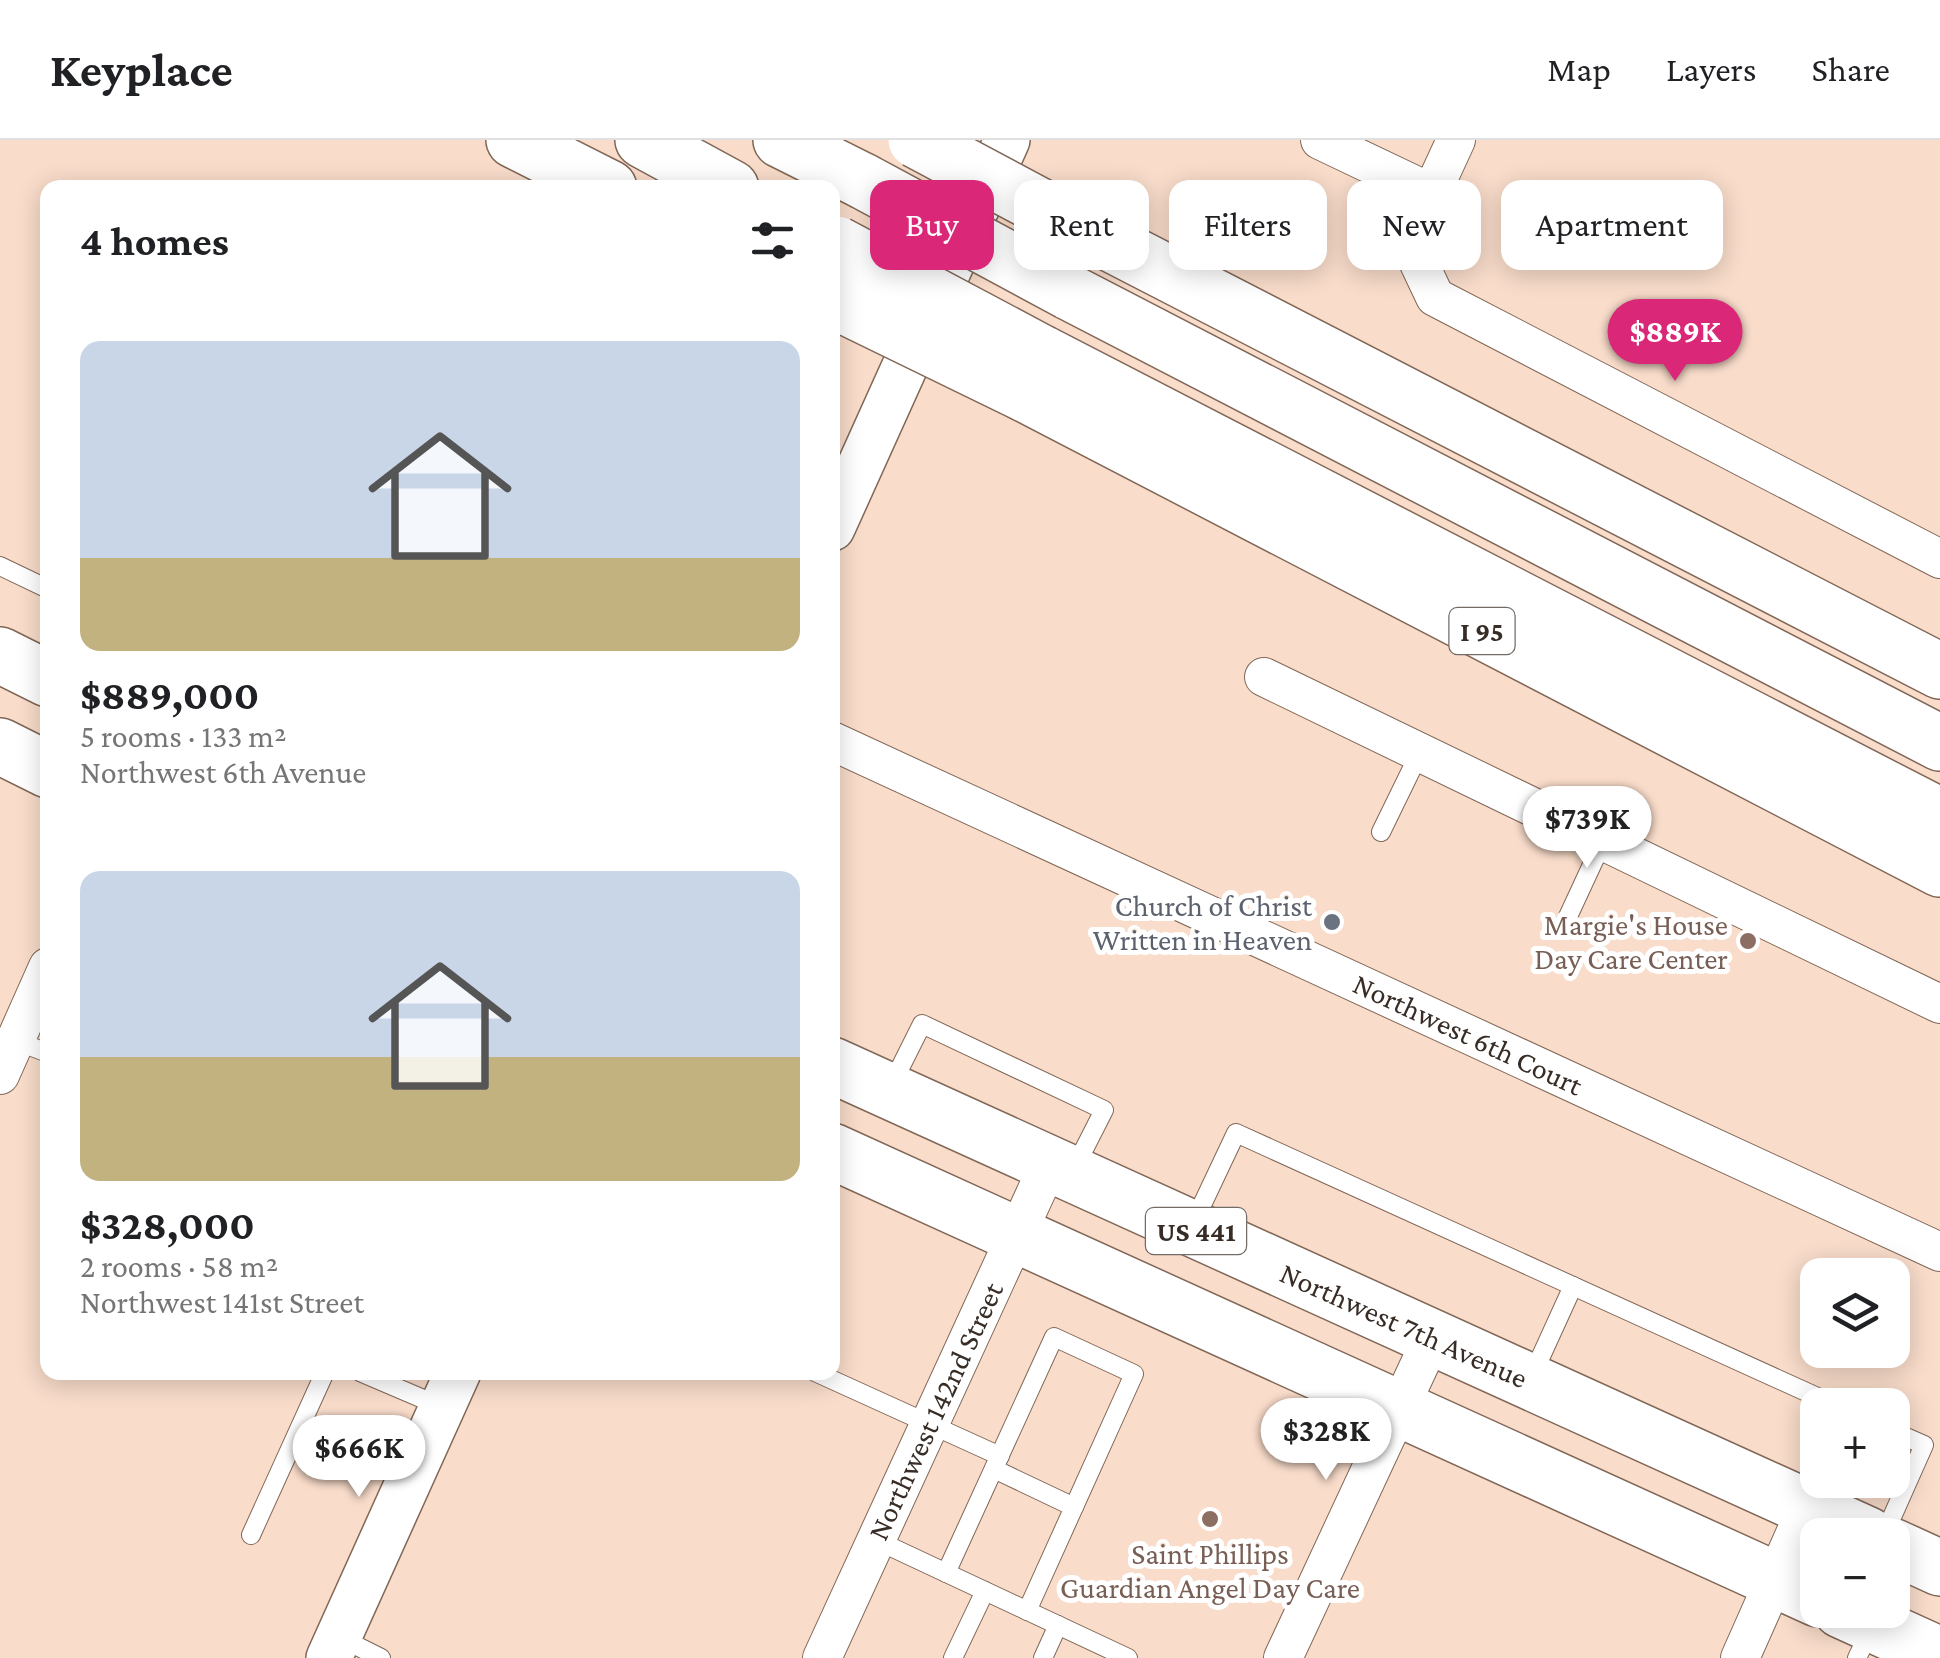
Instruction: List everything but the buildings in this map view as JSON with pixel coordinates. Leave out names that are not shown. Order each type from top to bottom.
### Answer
[{"type":"main road","points":[[514,140],[592,180]]},
{"type":"main road","points":[[642,140],[716,180]]},
{"type":"main road","points":[[781,140],[1940,744]]},
{"type":"main road","points":[[916,140],[1882,643],[1940,668]]},
{"type":"main road","points":[[840,246],[1034,374]]},
{"type":"main road","name":"I 95","points":[[840,303],[1034,374],[1940,856]]},
{"type":"main road","points":[[0,655],[40,675]]},
{"type":"main road","points":[[0,746],[40,766]]},
{"type":"main road","name":"Northwest 7th Avenue","points":[[840,1069],[1830,1518]]},
{"type":"main road","name":"US 441","points":[[840,1155],[1796,1590]]},
{"type":"main road","points":[[1910,1554],[1940,1568]]},
{"type":"main road","points":[[1857,1631],[1940,1654]]},
{"type":"street","points":[[840,510],[1006,140]]},
{"type":"street","points":[[1320,140],[1404,180]]},
{"type":"street","points":[[1435,180],[1456,140]]},
{"type":"street","points":[[1423,270],[1435,297],[1940,559]]},
{"type":"street","points":[[1264,677],[1940,1004]]},
{"type":"street","name":"Northwest 6th Court","points":[[840,745],[1940,1252]]},
{"type":"street","points":[[0,1075],[21,1042],[40,989]]},
{"type":"street","name":"Northwest 142nd Street","points":[[822,1658],[1016,1236],[1060,1169]]},
{"type":"street","points":[[1283,1658],[1432,1338]]},
{"type":"street","points":[[334,1647],[450,1390]]},
{"type":"street","points":[[1740,1658],[1796,1590],[1807,1508]]},
{"type":"lane","points":[[0,566],[40,586]]},
{"type":"lane","points":[[1381,832],[1420,752]]},
{"type":"lane","points":[[1565,923],[1604,841]]},
{"type":"lane","points":[[889,1091],[922,1024],[1104,1110],[1060,1169]]},
{"type":"lane","points":[[1191,1228],[1236,1132],[1800,1389]]},
{"type":"lane","points":[[1530,1382],[1573,1286]]},
{"type":"lane","points":[[946,1573],[1054,1337],[1134,1374],[1027,1611]]},
{"type":"lane","points":[[251,1535],[321,1380]]},
{"type":"lane","points":[[400,1380],[450,1390]]},
{"type":"lane","points":[[833,1380],[930,1424],[1074,1507]]},
{"type":"lane","points":[[1910,1439],[1924,1445],[1910,1476]]},
{"type":"lane","points":[[876,1540],[1128,1658]]},
{"type":"lane","points":[[953,1658],[985,1591]]},
{"type":"lane","points":[[1043,1658],[1058,1625]]},
{"type":"lane","points":[[334,1647],[381,1658]]},
{"type":"place","name":"Church of Christ Written in Heaven","points":[[1332,922]]},
{"type":"place","name":"Margie's House Day Care Center","points":[[1748,941]]},
{"type":"place","name":"Saint Phillips Guardian Angel Day Care","points":[[1210,1519]]}]
